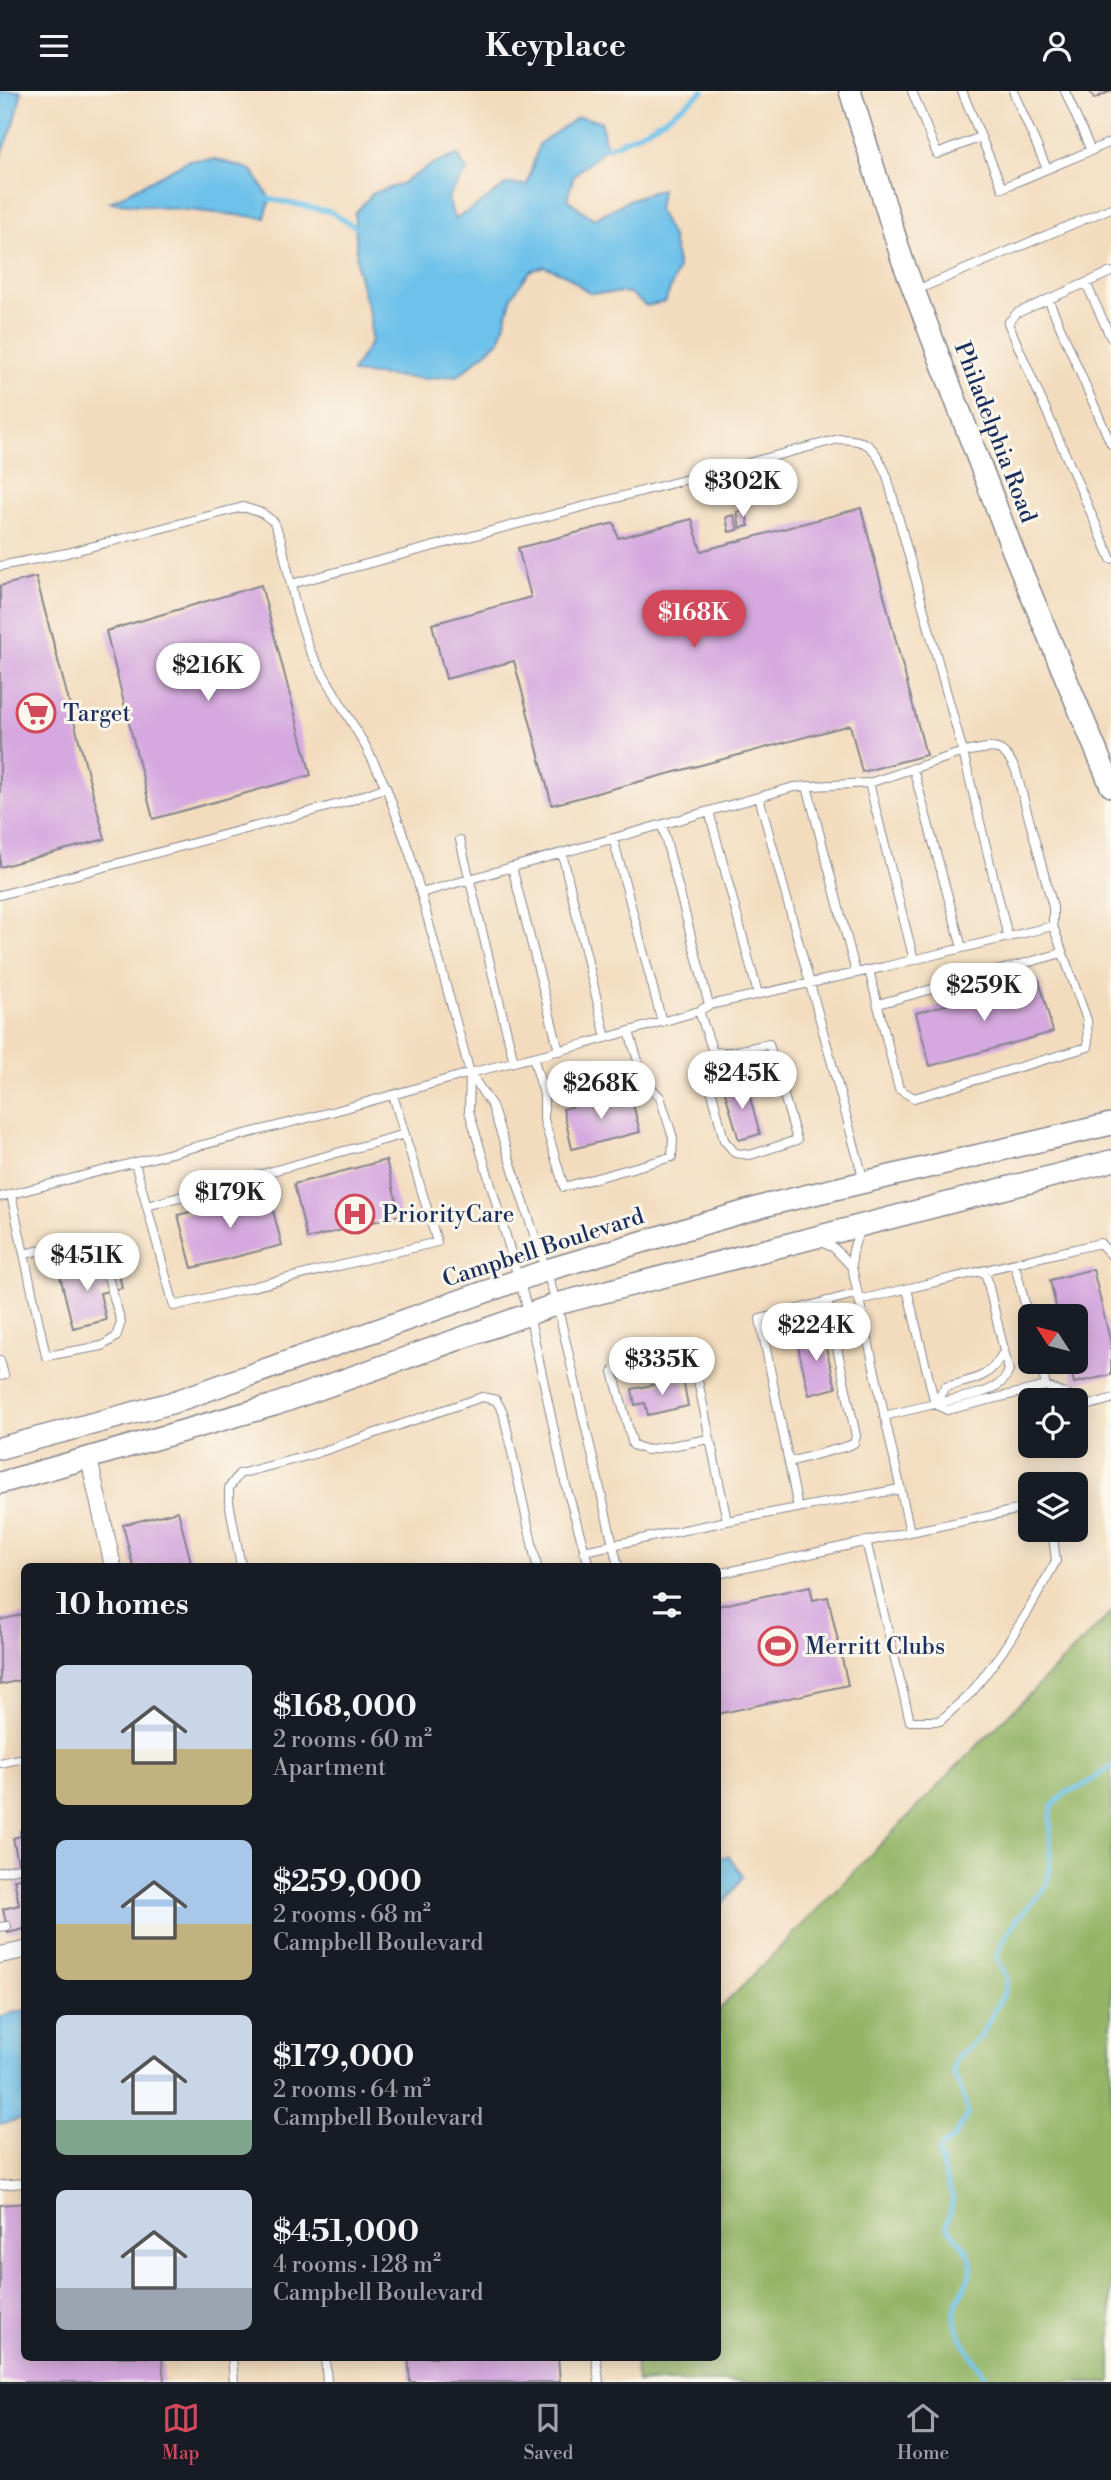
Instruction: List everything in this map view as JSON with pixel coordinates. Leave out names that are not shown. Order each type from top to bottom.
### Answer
[{"type":"main road","name":"Philadelphia Road","points":[[850,91],[914,291],[1013,551],[1111,786]]},
{"type":"main road","name":"Campbell Boulevard","points":[[0,1448],[170,1403],[519,1280],[767,1205],[1105,1124]]},
{"type":"main road","points":[[0,1483],[274,1405],[557,1304],[1111,1161]]},
{"type":"street","points":[[89,1459],[112,1563]]},
{"type":"street","points":[[0,1955],[21,1951]]},
{"type":"lane","points":[[912,91],[937,154],[981,137]]},
{"type":"lane","points":[[962,91],[1002,188],[1111,142]]},
{"type":"lane","points":[[1013,91],[1047,169]]},
{"type":"lane","points":[[1065,91],[1091,151]]},
{"type":"lane","points":[[914,291],[1111,208]]},
{"type":"lane","points":[[1111,272],[1017,313],[1008,323],[1111,559]]},
{"type":"lane","points":[[1086,282],[1111,338]]},
{"type":"lane","points":[[1048,299],[1111,444]]},
{"type":"lane","points":[[291,584],[839,439],[861,440],[876,452],[887,475],[963,752],[1009,937]]},
{"type":"lane","points":[[0,566],[67,553],[243,507],[262,513],[274,522],[310,651],[366,747],[386,787],[406,841],[470,1073],[470,1111],[528,1314],[566,1486],[588,1563]]},
{"type":"lane","points":[[421,893],[794,787],[869,783],[963,752],[997,748],[1009,755],[1016,771],[1053,907],[1053,926],[1087,1020],[1088,1047],[914,1098],[899,1089],[869,970]]},
{"type":"lane","points":[[913,768],[962,948]]},
{"type":"lane","points":[[869,783],[914,960]]},
{"type":"lane","points":[[807,786],[856,973]]},
{"type":"lane","points":[[0,895],[346,802],[386,787]]},
{"type":"lane","points":[[759,797],[864,1181]]},
{"type":"lane","points":[[709,811],[758,994]]},
{"type":"lane","points":[[662,825],[709,1006]]},
{"type":"lane","points":[[613,838],[663,1022]]},
{"type":"lane","points":[[460,840],[514,1062]]},
{"type":"lane","points":[[562,853],[606,1038]]},
{"type":"lane","points":[[512,867],[559,1051]]},
{"type":"lane","points":[[0,1197],[559,1051],[663,1022],[709,1006],[1053,926]]},
{"type":"lane","points":[[878,1004],[1062,953]]},
{"type":"lane","points":[[699,1011],[713,1052],[709,1080],[724,1140],[735,1153],[750,1155],[797,1140],[769,1044],[731,1052],[713,1052]]},
{"type":"lane","points":[[533,1057],[544,1094],[544,1119],[564,1187],[672,1157],[673,1138],[660,1097],[644,1080],[629,1032]]},
{"type":"lane","points":[[544,1094],[640,1069]]},
{"type":"lane","points":[[470,1073],[492,1106],[557,1304],[617,1563]]},
{"type":"lane","points":[[135,1163],[174,1306],[438,1242],[393,1095]]},
{"type":"lane","points":[[147,1206],[405,1134]]},
{"type":"lane","points":[[11,1194],[46,1356],[102,1346],[116,1337],[121,1322],[103,1260],[94,1247],[78,1242],[24,1254]]},
{"type":"lane","points":[[868,1223],[855,1240],[851,1256],[852,1267],[909,1532]]},
{"type":"lane","points":[[810,1237],[834,1248],[852,1267]]},
{"type":"lane","points":[[798,1507],[760,1319],[827,1301],[907,1289],[1100,1243],[1111,1255]]},
{"type":"lane","points":[[1015,1265],[1025,1304]]},
{"type":"lane","points":[[884,1416],[995,1388],[1005,1380],[1009,1371],[985,1271]]},
{"type":"lane","points":[[907,1289],[935,1404],[947,1410],[1046,1386],[1090,1405],[1111,1399]]},
{"type":"lane","points":[[789,1462],[848,1446],[854,1443],[856,1436],[827,1301]]},
{"type":"lane","points":[[710,1439],[647,1450],[633,1445],[613,1372],[627,1356],[691,1347],[710,1439],[726,1521]]},
{"type":"lane","points":[[935,1404],[945,1387],[982,1377],[991,1371],[1004,1351]]},
{"type":"lane","points":[[0,1360],[2,1375]]},
{"type":"lane","points":[[1043,1374],[1046,1386]]},
{"type":"lane","points":[[240,1563],[229,1501],[229,1488],[239,1474],[314,1454],[482,1397],[496,1400],[503,1412],[536,1563]]},
{"type":"lane","points":[[584,1551],[900,1489]]},
{"type":"lane","points":[[721,1573],[1018,1510]]},
{"type":"lane","points":[[866,1541],[910,1721],[940,1720],[972,1692],[1002,1652],[1056,1561],[1054,1542]]},
{"type":"lane","points":[[0,1763],[21,1759]]},
{"type":"lane","points":[[0,1872],[19,1868]]},
{"type":"lane","points":[[0,2185],[21,2183]]},
{"type":"lane","points":[[232,2361],[234,2382]]},
{"type":"lane","points":[[325,2361],[327,2382]]},
{"type":"lane","points":[[596,2361],[599,2382]]},
{"type":"green space","points":[[1111,1613],[1111,2382],[637,2382],[635,2361],[721,2361],[721,2008]]},
{"type":"water","points":[[0,91],[21,91],[16,117],[0,158]]},
{"type":"water","points":[[578,117],[601,121],[606,148],[574,175],[567,199],[594,219],[631,199],[661,189],[658,210],[672,237],[678,269],[665,302],[646,306],[630,293],[589,293],[566,275],[544,266],[530,271],[512,296],[500,340],[459,375],[427,379],[351,373],[371,342],[370,317],[357,268],[355,213],[373,193],[399,185],[435,163],[458,155],[467,171],[448,197],[454,219],[507,184],[527,185],[539,144]]},
{"type":"water","points":[[215,159],[252,170],[270,199],[265,218],[110,202],[189,160]]},
{"type":"water","points":[[729,1856],[743,1877],[721,1906],[721,1857]]},
{"type":"water","points":[[21,2011],[21,2119],[0,2124],[0,2016]]},
{"type":"building","points":[[1090,91],[1111,91],[1094,99]]},
{"type":"building","points":[[861,508],[926,755],[862,772],[850,725],[552,805],[514,661],[446,679],[432,624],[531,597],[518,548],[614,523],[618,538],[692,519],[701,551]]},
{"type":"building","points":[[745,510],[749,526],[740,528],[737,512]]},
{"type":"building","points":[[734,515],[738,530],[729,532],[726,517]]},
{"type":"building","name":"Target","points":[[36,577],[105,839],[0,867],[0,586]]},
{"type":"building","points":[[261,585],[311,775],[153,819],[106,631]]},
{"type":"building","points":[[1039,980],[1053,1032],[930,1066],[916,1013]]},
{"type":"building","points":[[746,1083],[760,1134],[739,1140],[724,1089]]},
{"type":"building","points":[[630,1092],[640,1132],[572,1149],[563,1109]]},
{"type":"building","points":[[386,1160],[400,1215],[307,1239],[294,1184]]},
{"type":"building","points":[[268,1192],[282,1245],[192,1268],[178,1215]]},
{"type":"building","points":[[92,1264],[96,1276],[118,1270],[122,1288],[100,1293],[106,1320],[73,1328],[59,1272]]},
{"type":"building","points":[[1093,1269],[1111,1344],[1111,1375],[1074,1383],[1072,1374],[1088,1374],[1088,1304],[1055,1304],[1050,1280]]},
{"type":"building","points":[[822,1332],[836,1388],[809,1395],[796,1338]]},
{"type":"building","points":[[683,1379],[688,1406],[648,1415],[645,1403],[635,1405],[632,1389]]},
{"type":"building","points":[[178,1511],[191,1563],[132,1563],[123,1525]]},
{"type":"building","name":"Merritt Clubs","points":[[810,1586],[813,1600],[828,1597],[848,1685],[721,1713],[721,1605]]},
{"type":"building","points":[[21,1615],[21,1680],[0,1685],[0,1620]]},
{"type":"building","points":[[21,1836],[21,1878],[13,1838]]},
{"type":"building","points":[[21,1878],[21,1930],[8,1933],[3,1909],[19,1905],[14,1879]]},
{"type":"building","points":[[21,2203],[21,2361],[162,2361],[164,2382],[0,2382],[0,2205]]},
{"type":"building","points":[[408,2361],[558,2361],[560,2382],[410,2382]]},
{"type":"waterway","points":[[606,148],[657,123],[703,91]]},
{"type":"waterway","points":[[270,199],[331,212],[355,227]]},
{"type":"waterway","points":[[988,2382],[964,2342],[955,2318],[957,2303],[970,2276],[971,2261],[967,2251],[947,2225],[953,2199],[938,2154],[942,2146],[954,2138],[967,2115],[965,2101],[953,2072],[956,2058],[981,2036],[1005,1991],[1007,1978],[997,1955],[1000,1947],[1016,1920],[1046,1887],[1050,1868],[1052,1806],[1067,1792],[1078,1789],[1111,1767]]},
{"type":"place","name":"Target","points":[[36,713]]},
{"type":"place","name":"PriorityCare","points":[[355,1214]]},
{"type":"place","name":"Merritt Clubs","points":[[778,1646]]}]
